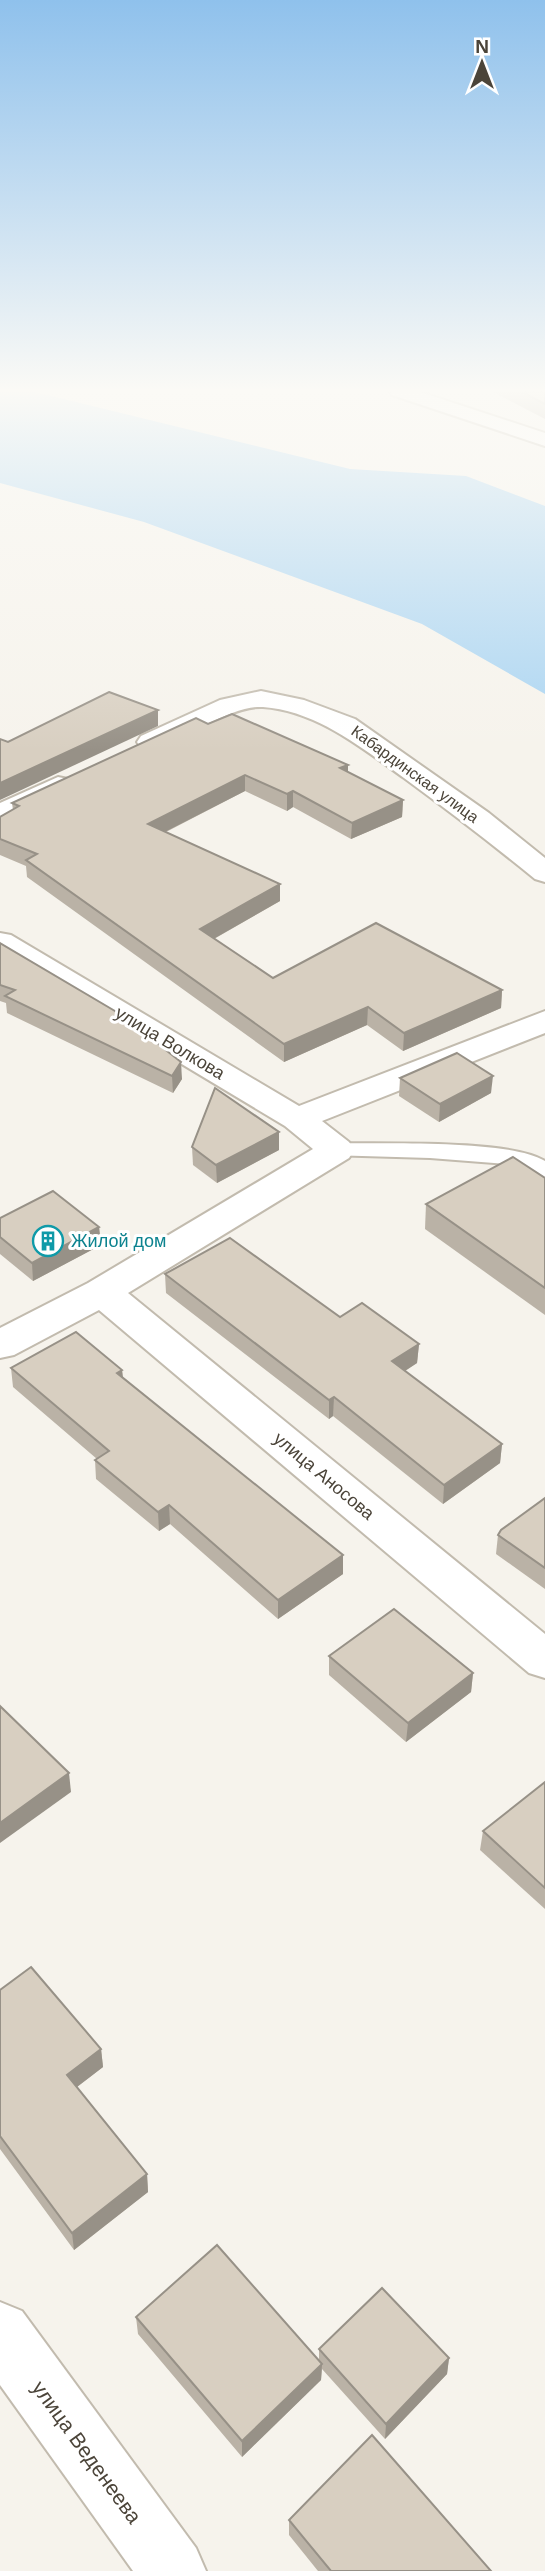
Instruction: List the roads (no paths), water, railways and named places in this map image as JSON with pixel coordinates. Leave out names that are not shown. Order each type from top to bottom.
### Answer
[{"type":"street","name":"Кабардинская улица","points":[[128,752],[229,706],[261,699],[295,706],[346,725],[479,820],[545,873]]},
{"type":"street","points":[[0,814],[78,775]]},
{"type":"street","name":"улица Волкова","points":[[0,942],[297,1119],[336,1150]]},
{"type":"street","points":[[297,1119],[545,1021]]},
{"type":"street","points":[[0,1345],[102,1292],[336,1150]]},
{"type":"street","name":"улица Аносова","points":[[102,1292],[545,1660]]},
{"type":"street","name":"улица Веденеева","points":[[0,2333],[173,2571]]},
{"type":"lane","points":[[336,1150],[430,1151],[525,1159],[545,1171]]},
{"type":"water","points":[[103,511],[545,511],[545,694],[422,624],[144,522]]},
{"type":"place","name":"Жилой дом","points":[[48,1241]]}]
